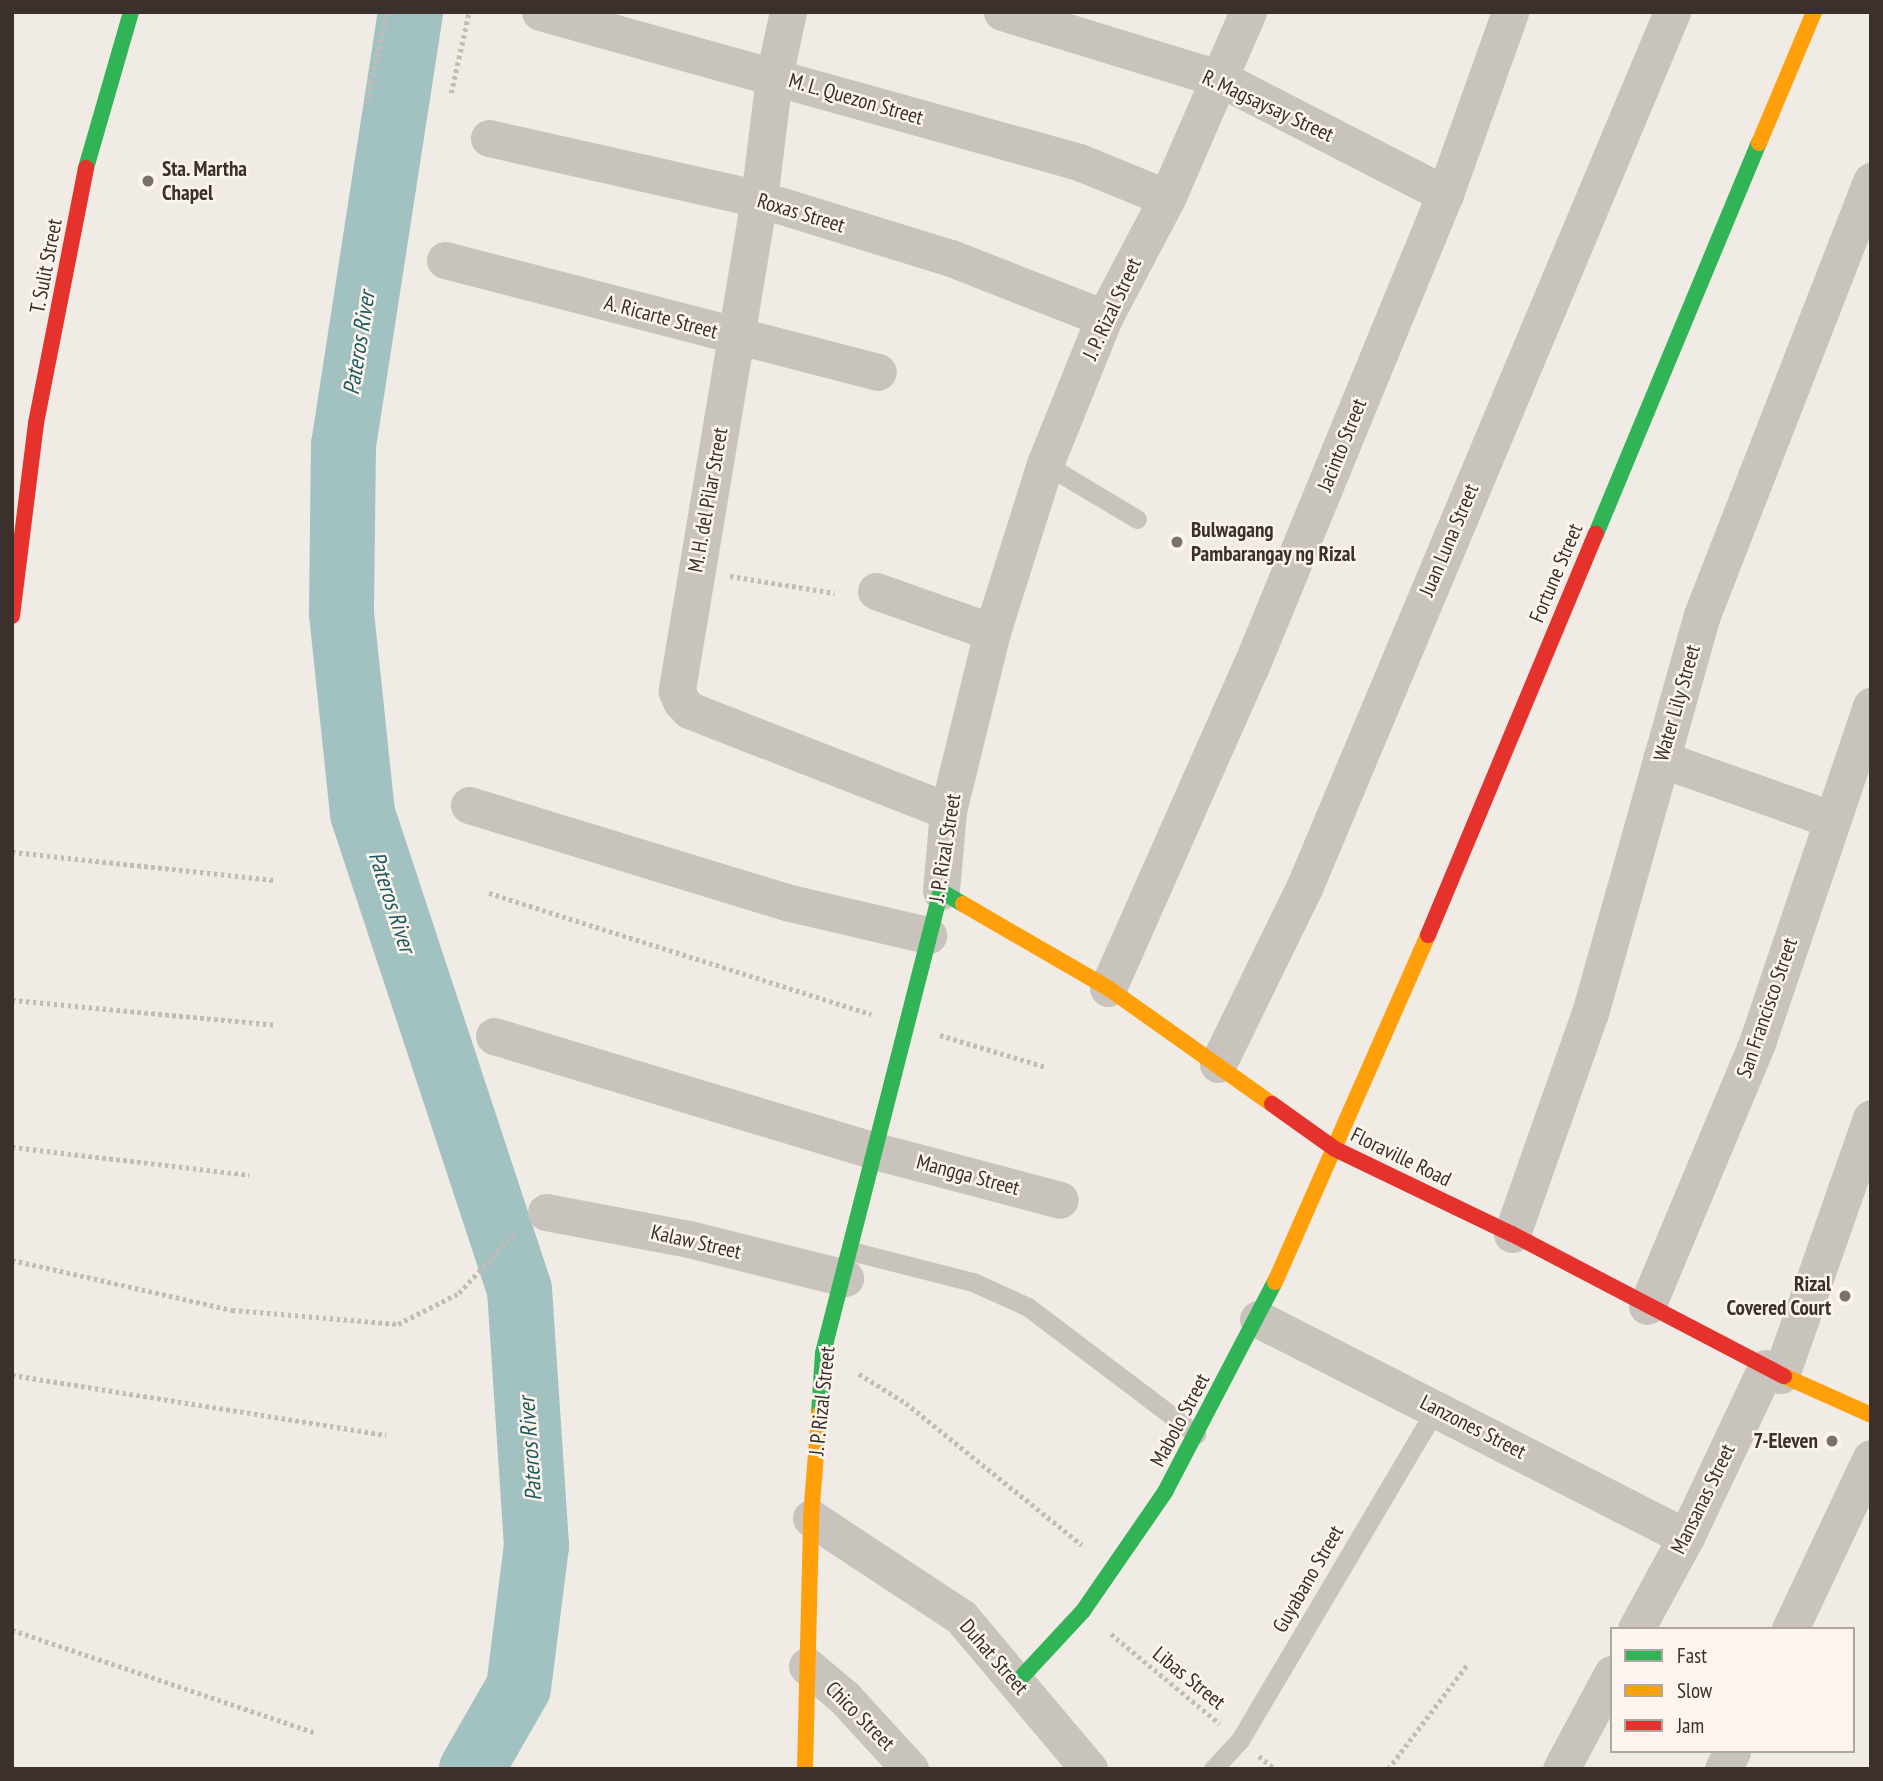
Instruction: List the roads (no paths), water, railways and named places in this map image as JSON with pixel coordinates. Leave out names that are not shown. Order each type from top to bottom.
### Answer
[{"type":"street","name":"T. Sulit Street","points":[[12,616],[36,423],[86,167],[131,12]]},
{"type":"street","name":"M. L. Quezon Street","points":[[540,12],[1079,162],[1167,198]]},
{"type":"street","name":"M. H. del Pilar Street","points":[[788,12],[774,76],[759,199],[695,570],[677,691],[681,701],[690,710],[948,811]]},
{"type":"street","name":"R. Magsaysay Street","points":[[1002,12],[1221,79],[1445,194]]},
{"type":"street","name":"J. P. Rizal Street","points":[[805,1769],[811,1518],[823,1353],[848,1265],[941,891],[948,811],[992,632],[1045,464],[1104,318],[1167,198],[1248,12]]},
{"type":"street","name":"Jacinto Street","points":[[1108,988],[1251,666],[1445,194],[1510,12]]},
{"type":"street","name":"Juan Luna Street","points":[[1218,1064],[1304,888],[1672,12]]},
{"type":"street","name":"Fortune Street","points":[[1335,1149],[1390,1027],[1814,12]]},
{"type":"street","name":"Roxas Street","points":[[489,138],[759,199],[951,258],[1104,318]]},
{"type":"street","name":"Water Lily Street","points":[[1512,1234],[1590,1013],[1702,615],[1871,181]]},
{"type":"street","name":"A. Ricarte Street","points":[[445,260],[878,372]]},
{"type":"street","points":[[876,591],[992,632]]},
{"type":"street","name":"San Francisco Street","points":[[1647,1306],[1758,1040],[1830,818],[1871,706]]},
{"type":"street","points":[[1661,759],[1830,818]]},
{"type":"street","points":[[469,805],[790,903],[928,935]]},
{"type":"street","name":"Floraville Road","points":[[941,891],[1108,988],[1335,1149],[1512,1234],[1774,1372],[1871,1415]]},
{"type":"street","name":"Mangga Street","points":[[494,1036],[876,1151],[1060,1200]]},
{"type":"street","name":"Mansanas Street","points":[[1637,1627],[1774,1372],[1871,1118]]},
{"type":"street","name":"Mabolo Street","points":[[1017,1682],[1083,1611],[1110,1568],[1165,1492],[1258,1319],[1335,1149]]},
{"type":"street","name":"Kalaw Street","points":[[533,1220],[689,1239],[848,1265]]},
{"type":"street","name":"Lanzones Street","points":[[1258,1319],[1686,1536]]},
{"type":"street","points":[[1791,1627],[1871,1458]]},
{"type":"street","name":"Duhat Street","points":[[811,1518],[961,1617],[1089,1769]]},
{"type":"street","name":"Chico Street","points":[[807,1666],[844,1697],[910,1769]]},
{"type":"street","points":[[1561,1769],[1610,1678]]},
{"type":"street","points":[[1723,1769],[1731,1753]]},
{"type":"lane","points":[[1045,464],[1137,519]]},
{"type":"lane","points":[[848,1265],[973,1282],[1028,1307],[1196,1434]]},
{"type":"lane","name":"Guyabano Street","points":[[1213,1769],[1240,1740],[1436,1408]]},
{"type":"waterway","name":"Pateros River","points":[[410,12],[343,444],[341,613],[362,813],[519,1289],[536,1545],[518,1687],[471,1769]]},
{"type":"place","name":"Sta. Martha Chapel","points":[[148,181]]},
{"type":"place","name":"Bulwagang Pambarangay ng Rizal","points":[[1177,542]]},
{"type":"place","name":"Rizal Covered Court","points":[[1845,1296]]},
{"type":"place","name":"7-Eleven","points":[[1832,1441]]}]
